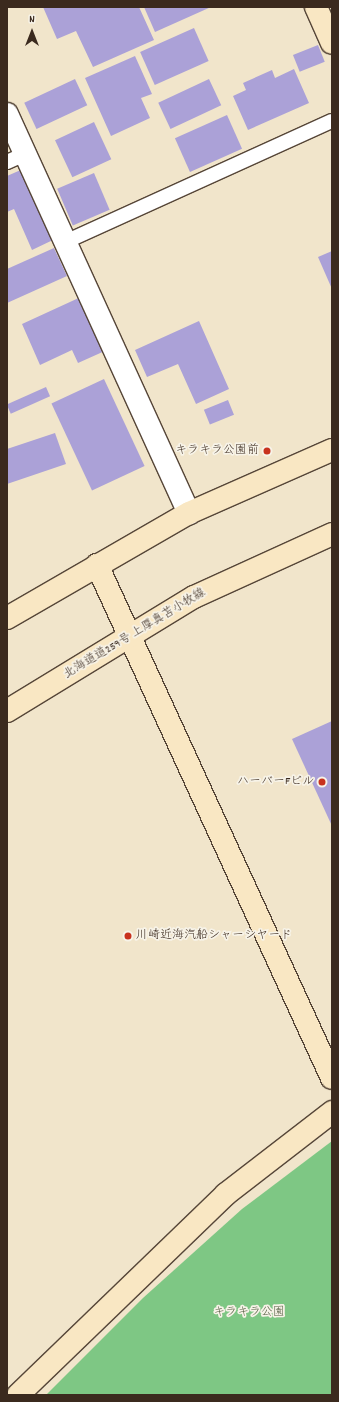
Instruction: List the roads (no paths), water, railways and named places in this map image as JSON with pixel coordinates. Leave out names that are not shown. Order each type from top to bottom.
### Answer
[{"type":"street","points":[[316,7],[332,43]]},
{"type":"street","points":[[7,114],[16,158],[65,242],[189,513]]},
{"type":"street","points":[[7,618],[189,513],[332,450]]},
{"type":"street","name":"北海道道259号 上厚真苫小牧線","points":[[7,711],[194,596],[332,534]]},
{"type":"street","points":[[98,565],[332,1078]]},
{"type":"street","points":[[18,1395],[226,1194],[332,1112]]},
{"type":"lane","points":[[65,242],[332,120]]},
{"type":"place","name":"キラキラ公園前","points":[[267,451]]},
{"type":"place","name":"ハーバーFビル","points":[[322,782]]},
{"type":"place","name":"川崎近海汽船シャーシヤード","points":[[128,936]]},
{"type":"park label","name":"キラキラ公園","points":[[249,1313]]}]
